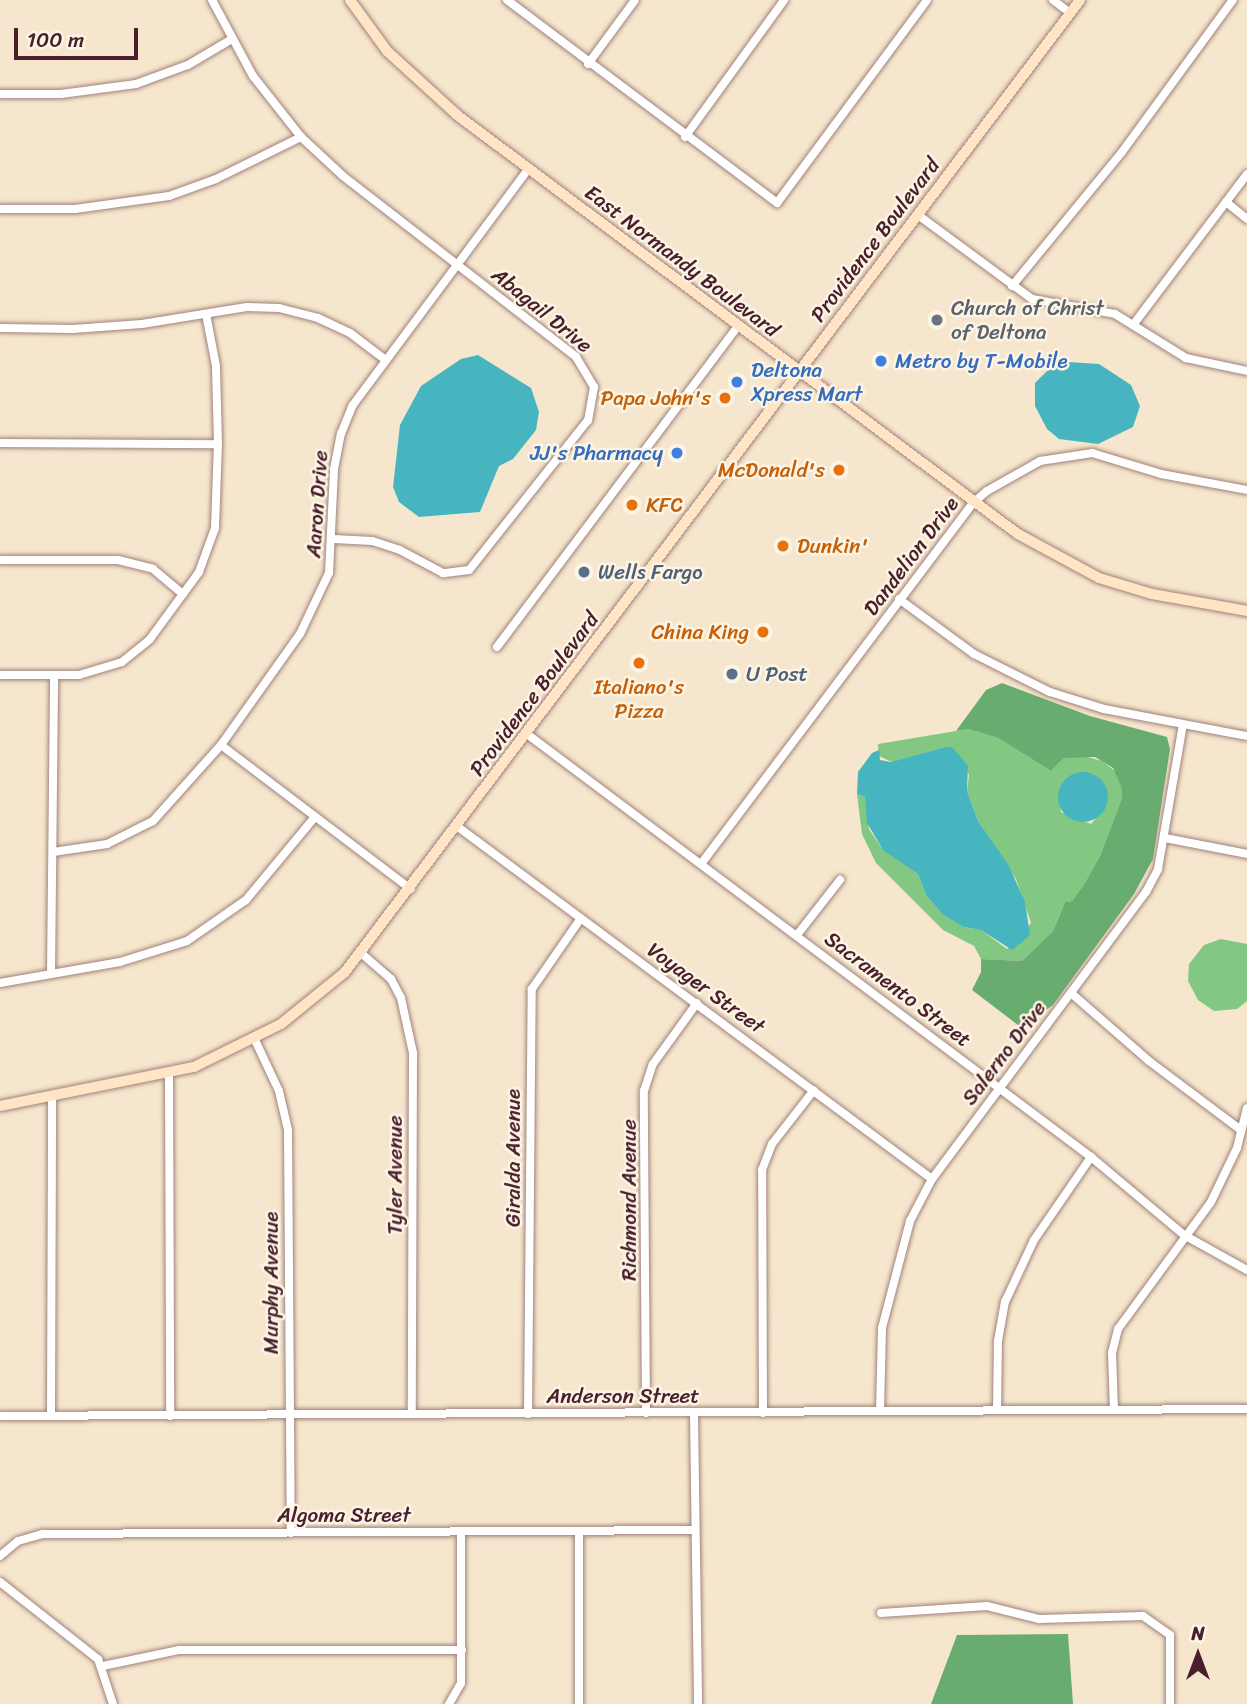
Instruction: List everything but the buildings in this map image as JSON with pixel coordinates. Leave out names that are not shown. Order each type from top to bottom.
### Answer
[{"type":"main road","name":"East Normandy Boulevard","points":[[350,0],[411,76],[528,169],[973,503],[1054,557],[1100,578],[1152,594],[1247,611]]},
{"type":"main road","name":"Providence Boulevard","points":[[0,1106],[169,1075],[255,1040],[313,1002],[361,953],[1080,0]]},
{"type":"street","name":"Abagail Drive","points":[[212,0],[232,39],[271,102],[301,136],[343,176],[576,357],[594,387],[593,408],[469,570],[443,573],[400,550],[372,541],[334,539]]},
{"type":"street","points":[[507,0],[587,64],[777,203],[927,0]]},
{"type":"street","points":[[587,64],[635,0]]},
{"type":"street","points":[[685,136],[784,0]]},
{"type":"street","points":[[1053,0],[1070,13]]},
{"type":"street","points":[[1012,286],[1122,152],[1233,0]]},
{"type":"street","points":[[0,94],[61,94],[136,84],[188,65],[232,39]]},
{"type":"street","points":[[0,209],[75,209],[156,199],[216,179],[301,136]]},
{"type":"street","name":"Aaron Drive","points":[[53,852],[107,844],[139,830],[174,802],[221,745],[321,596],[334,539],[334,469],[341,434],[383,358],[528,169]]},
{"type":"street","points":[[1133,325],[1247,174]]},
{"type":"street","points":[[1226,202],[1247,219]]},
{"type":"street","points":[[918,215],[1032,299],[1103,311],[1133,325],[1186,358],[1247,371]]},
{"type":"street","points":[[0,328],[73,329],[247,307],[318,318],[350,333],[383,358]]},
{"type":"street","points":[[0,675],[79,675],[122,662],[150,639],[207,557],[215,528],[218,444],[216,366],[206,314]]},
{"type":"street","points":[[497,647],[737,327]]},
{"type":"street","points":[[0,443],[218,444]]},
{"type":"street","name":"Dandelion Drive","points":[[701,864],[899,599],[946,544],[973,503],[1011,475],[1064,454],[1112,457],[1161,474],[1247,489]]},
{"type":"street","points":[[0,559],[118,559],[153,569],[183,594]]},
{"type":"street","points":[[899,599],[974,654],[1051,692],[1104,709],[1247,736]]},
{"type":"street","points":[[51,974],[54,676]]},
{"type":"street","name":"Salerno Drive","points":[[880,1411],[882,1328],[889,1289],[910,1221],[932,1180],[1146,892],[1158,869],[1165,838],[1183,725]]},
{"type":"street","name":"Sacramento Street","points":[[527,734],[1091,1157],[1184,1235],[1247,1270]]},
{"type":"street","points":[[221,745],[411,889]]},
{"type":"street","points":[[0,983],[149,955],[187,941],[246,900],[314,818]]},
{"type":"street","name":"Voyager Street","points":[[458,827],[932,1180]]},
{"type":"street","points":[[1165,838],[1247,854]]},
{"type":"street","points":[[797,935],[840,880]]},
{"type":"street","name":"Giralda Avenue","points":[[528,1414],[532,989],[581,918]]},
{"type":"street","name":"Tyler Avenue","points":[[361,953],[391,979],[401,998],[413,1053],[412,1414]]},
{"type":"street","points":[[1071,993],[1149,1061],[1241,1130]]},
{"type":"street","name":"Richmond Avenue","points":[[646,1413],[644,1091],[653,1064],[697,1003]]},
{"type":"street","name":"Murphy Avenue","points":[[255,1040],[279,1091],[288,1130],[291,1533]]},
{"type":"street","points":[[169,1075],[170,1416]]},
{"type":"street","points":[[763,1412],[762,1170],[772,1144],[814,1090]]},
{"type":"street","points":[[51,1416],[52,1097]]},
{"type":"street","points":[[1114,1410],[1112,1353],[1118,1329],[1227,1174],[1247,1108]]},
{"type":"street","points":[[997,1410],[998,1341],[1005,1302],[1034,1240],[1091,1157]]},
{"type":"street","name":"Anderson Street","points":[[0,1416],[1247,1409]]},
{"type":"street","points":[[694,1413],[698,1704]]},
{"type":"street","name":"Algoma Street","points":[[0,1556],[18,1541],[43,1534],[695,1530]]},
{"type":"street","points":[[579,1531],[579,1704]]},
{"type":"street","points":[[449,1704],[461,1683],[461,1532]]},
{"type":"street","points":[[0,1582],[76,1638],[103,1665],[113,1704]]},
{"type":"street","points":[[881,1613],[987,1606],[1039,1619],[1143,1616],[1170,1635],[1170,1704]]},
{"type":"street","points":[[103,1665],[179,1650],[462,1650]]},
{"type":"green space","points":[[1002,683],[1090,716],[1167,737],[1170,749],[1153,859],[1134,894],[1053,1005],[1022,1028],[972,990],[981,972],[981,959],[1022,961],[1053,931],[1065,902],[1072,901],[1100,856],[1122,798],[1121,786],[1113,768],[1095,757],[1064,758],[1051,771],[998,738],[968,729],[956,731],[986,690]]},
{"type":"green space","points":[[968,729],[998,738],[1051,771],[1064,758],[1084,756],[1102,761],[1120,775],[1122,798],[1100,856],[1072,901],[1065,902],[1053,931],[1022,961],[981,959],[974,946],[943,930],[876,863],[862,834],[857,794],[865,797],[869,829],[881,847],[918,874],[926,895],[942,914],[963,927],[981,930],[1007,949],[1031,923],[1016,879],[978,821],[967,791],[969,775],[956,753],[945,747],[892,762],[879,756],[878,744]],"holes":[[[1060,792],[1099,815],[1091,824],[1061,812]]]},
{"type":"green space","points":[[1221,939],[1247,944],[1247,1001],[1237,1009],[1214,1011],[1198,1000],[1188,981],[1189,964],[1204,945]]},
{"type":"green space","points":[[1068,1634],[1073,1704],[931,1704],[957,1635]]},
{"type":"water","points":[[478,355],[531,388],[539,412],[536,430],[513,459],[499,466],[480,512],[419,517],[399,502],[393,487],[400,425],[421,386],[461,359]]},
{"type":"water","points":[[1068,362],[1099,364],[1131,385],[1140,406],[1133,427],[1098,444],[1059,439],[1047,429],[1035,406],[1035,383],[1050,368]]},
{"type":"water","points":[[952,747],[968,766],[967,791],[978,821],[1009,866],[1025,902],[1030,935],[1012,950],[981,930],[963,927],[942,914],[926,895],[918,874],[883,850],[867,823],[865,797],[857,794],[858,772],[872,753],[879,750],[880,760],[891,762]]},
{"type":"water","points":[[1083,772],[1101,779],[1108,797],[1101,815],[1083,822],[1065,815],[1058,797],[1065,779]]},
{"type":"place","name":"Church of Christ of Deltona","points":[[937,320]]},
{"type":"place","name":"Metro by T-Mobile","points":[[881,361]]},
{"type":"place","name":"Deltona Xpress Mart","points":[[737,382]]},
{"type":"place","name":"Papa John's","points":[[725,398]]},
{"type":"place","name":"JJ's Pharmacy","points":[[677,453]]},
{"type":"place","name":"McDonald's","points":[[839,470]]},
{"type":"place","name":"KFC","points":[[632,505]]},
{"type":"place","name":"Dunkin'","points":[[783,546]]},
{"type":"place","name":"Wells Fargo","points":[[584,572]]},
{"type":"place","name":"China King","points":[[763,632]]},
{"type":"place","name":"Italiano's Pizza","points":[[639,663]]},
{"type":"place","name":"U Post","points":[[732,674]]}]
